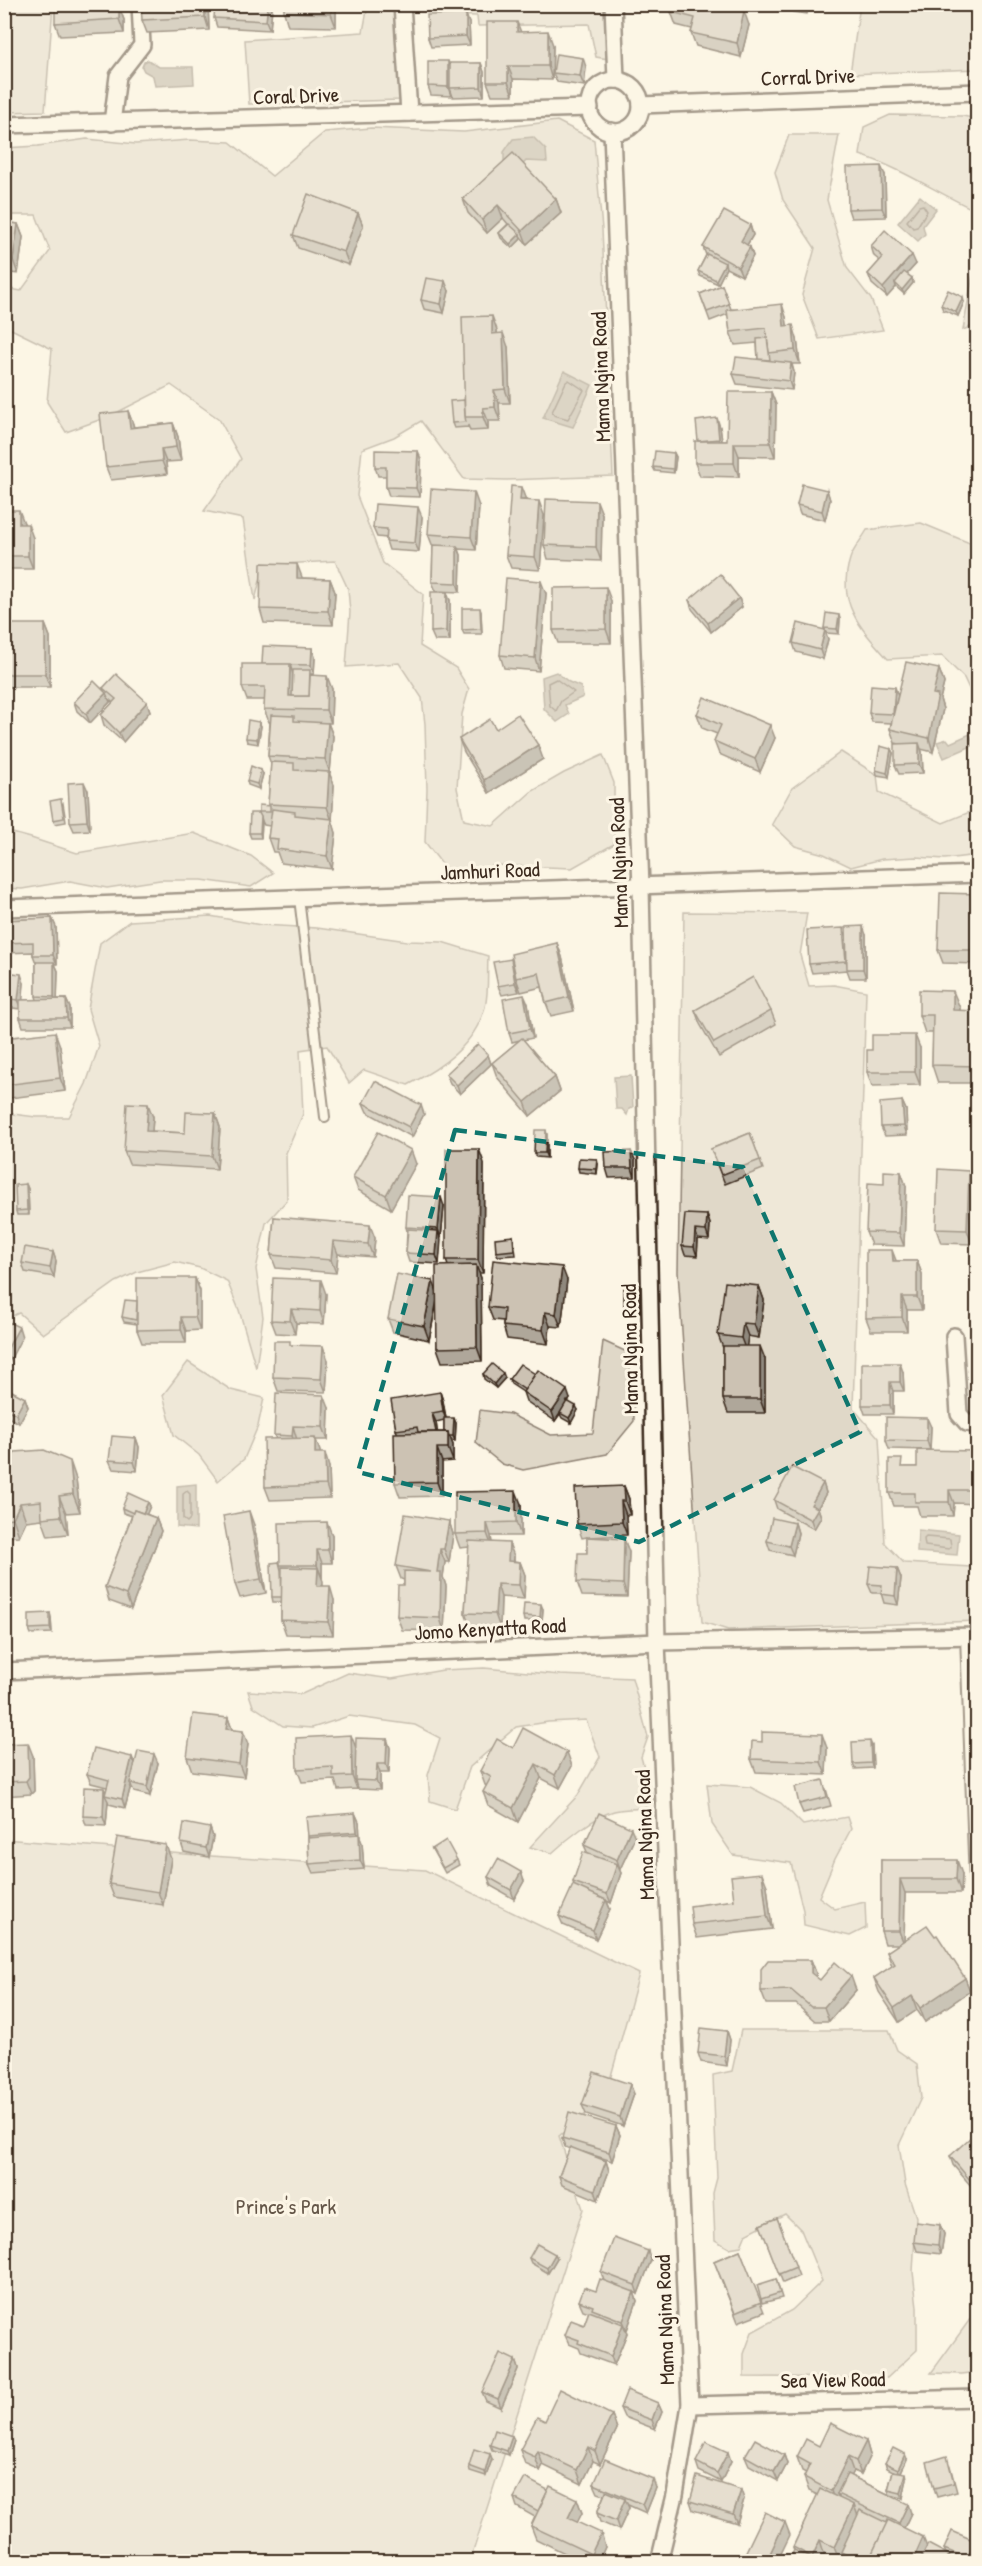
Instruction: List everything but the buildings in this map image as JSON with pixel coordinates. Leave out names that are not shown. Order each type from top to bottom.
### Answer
[{"type":"street","points":[[112,123],[118,76],[142,45],[141,4]]},
{"type":"street","points":[[402,4],[409,113]]},
{"type":"street","points":[[613,4],[616,80]]},
{"type":"street","points":[[616,80],[630,85],[640,98],[641,105],[636,122],[629,128],[612,132],[597,124],[590,108],[594,92],[600,86],[616,80]]},
{"type":"street","name":"Corral Drive","points":[[641,105],[978,92]]},
{"type":"street","name":"Coral Drive","points":[[4,125],[590,108]]},
{"type":"street","name":"Mama Ngina Road","points":[[612,132],[641,887],[657,1642],[690,2404],[675,2495],[659,2562]]},
{"type":"street","name":"Jamhuri Road","points":[[4,908],[978,874]]},
{"type":"street","points":[[954,1336],[959,1414],[967,1423],[978,1425]]},
{"type":"street","name":"Jomo Kenyatta Road","points":[[4,1671],[657,1642],[971,1636]]},
{"type":"street","name":"Sea View Road","points":[[690,2404],[978,2398]]},
{"type":"lane","points":[[300,898],[325,1118]]},
{"type":"lane","points":[[971,1636],[974,1883]]},
{"type":"highlighted area","points":[[455,1130],[743,1167],[860,1432],[639,1542],[358,1472]]},
{"type":"green space","points":[[4,5],[53,5],[45,111],[5,112]]},
{"type":"green space","points":[[368,5],[397,5],[400,100],[249,104],[245,40],[363,32]]},
{"type":"green space","points":[[442,5],[608,5],[609,59],[596,57],[589,24],[478,26],[477,16],[444,15]]},
{"type":"green space","points":[[860,5],[977,5],[977,69],[850,74]]},
{"type":"green space","points":[[890,115],[963,116],[977,119],[977,211],[905,174],[860,155],[864,127]]},
{"type":"green space","points":[[557,121],[594,140],[602,229],[613,476],[507,480],[464,479],[421,421],[394,437],[362,449],[357,496],[383,563],[423,594],[420,646],[456,668],[469,689],[462,714],[457,788],[464,820],[493,826],[531,792],[564,773],[603,755],[614,783],[614,844],[572,868],[496,865],[451,876],[425,842],[427,789],[422,698],[399,663],[346,667],[350,612],[348,589],[335,561],[264,565],[255,600],[243,519],[204,511],[241,459],[219,419],[171,385],[110,416],[66,432],[47,402],[52,349],[5,326],[5,288],[21,291],[50,251],[36,215],[5,215],[4,148],[87,139],[136,144],[190,140],[230,142],[272,176],[325,132],[371,128],[464,132]]},
{"type":"green space","points":[[789,135],[839,135],[827,200],[847,268],[871,299],[883,330],[819,339],[802,295],[815,248],[783,200],[775,172]]},
{"type":"green space","points":[[977,251],[977,324],[963,330]]},
{"type":"green space","points":[[921,523],[977,546],[977,706],[964,678],[942,656],[888,659],[860,626],[849,602],[846,589],[850,559],[867,530]]},
{"type":"green space","points":[[841,752],[877,775],[879,792],[943,823],[977,809],[977,855],[945,859],[916,857],[882,859],[851,867],[824,854],[795,846],[772,824],[792,788]]},
{"type":"green space","points":[[5,831],[77,853],[194,833],[251,856],[273,873],[251,887],[202,880],[160,880],[107,888],[70,881],[22,889],[5,888]]},
{"type":"green space","points":[[684,912],[807,913],[800,955],[809,986],[834,985],[866,991],[853,1408],[879,1438],[885,1543],[904,1563],[971,1567],[977,1560],[977,1621],[728,1630],[702,1622],[678,1272]]},
{"type":"green space","points":[[210,916],[261,925],[317,928],[407,941],[442,942],[488,956],[485,1007],[473,1033],[465,1044],[444,1063],[408,1085],[364,1070],[349,1083],[327,1046],[300,1050],[303,1114],[286,1153],[287,1200],[266,1223],[256,1269],[263,1317],[256,1368],[239,1310],[227,1281],[200,1268],[175,1262],[137,1272],[116,1282],[43,1334],[19,1313],[5,1319],[5,1113],[36,1117],[69,1117],[86,1084],[99,1046],[88,1009],[100,943],[130,921]]},
{"type":"green space","points":[[603,1341],[627,1352],[633,1385],[634,1421],[607,1454],[523,1470],[502,1464],[476,1443],[480,1410],[510,1414],[551,1435],[593,1433]]},
{"type":"green space","points":[[188,1362],[231,1390],[264,1398],[258,1426],[244,1459],[218,1481],[199,1455],[174,1435],[163,1395]]},
{"type":"green space","points":[[484,1668],[560,1675],[632,1678],[648,1737],[641,1757],[654,1803],[606,1814],[581,1829],[552,1853],[530,1847],[578,1795],[600,1757],[586,1720],[516,1727],[470,1767],[455,1809],[430,1801],[428,1775],[440,1738],[415,1725],[349,1716],[312,1728],[283,1726],[253,1706],[248,1691],[302,1694],[348,1673],[392,1679],[443,1670]]},
{"type":"green space","points":[[707,1784],[750,1787],[781,1803],[803,1825],[847,1817],[851,1829],[819,1897],[835,1909],[865,1902],[866,1928],[850,1936],[804,1925],[803,1910],[791,1863],[733,1855],[712,1824]]},
{"type":"green space","name":"Prince's Park","points":[[4,1839],[196,1855],[425,1870],[639,1974],[605,2098],[559,2136],[583,2209],[470,2561],[5,2561]]},
{"type":"green space","points":[[741,2030],[889,2030],[897,2050],[917,2064],[921,2098],[899,2145],[905,2184],[916,2217],[913,2272],[917,2307],[917,2350],[887,2378],[744,2377],[744,2354],[752,2332],[792,2310],[822,2281],[801,2230],[785,2214],[746,2234],[741,2246],[729,2248],[715,2240],[713,2193],[717,2178],[713,2075],[732,2071]]},
{"type":"green space","points":[[977,2285],[977,2372],[931,2373],[971,2318]]},
{"type":"water","points":[[148,60],[159,67],[193,67],[194,84],[155,86],[153,76],[144,71],[142,67]]},
{"type":"water","points":[[533,137],[546,150],[547,162],[526,161],[514,174],[504,165],[504,152],[513,139]]},
{"type":"water","points":[[920,196],[936,209],[923,226],[925,234],[918,241],[898,223]]},
{"type":"water","points":[[564,371],[592,385],[573,427],[543,418]]},
{"type":"water","points":[[556,672],[569,682],[581,687],[583,697],[565,705],[569,714],[557,722],[544,709],[542,677]]},
{"type":"water","points":[[970,734],[974,745],[944,758],[937,742],[947,739],[950,743]]},
{"type":"water","points":[[631,1076],[633,1107],[629,1109],[627,1115],[622,1109],[616,1109],[614,1077]]},
{"type":"water","points":[[196,1484],[196,1529],[177,1527],[177,1486]]},
{"type":"water","points":[[918,1530],[959,1534],[957,1555],[917,1552]]}]
